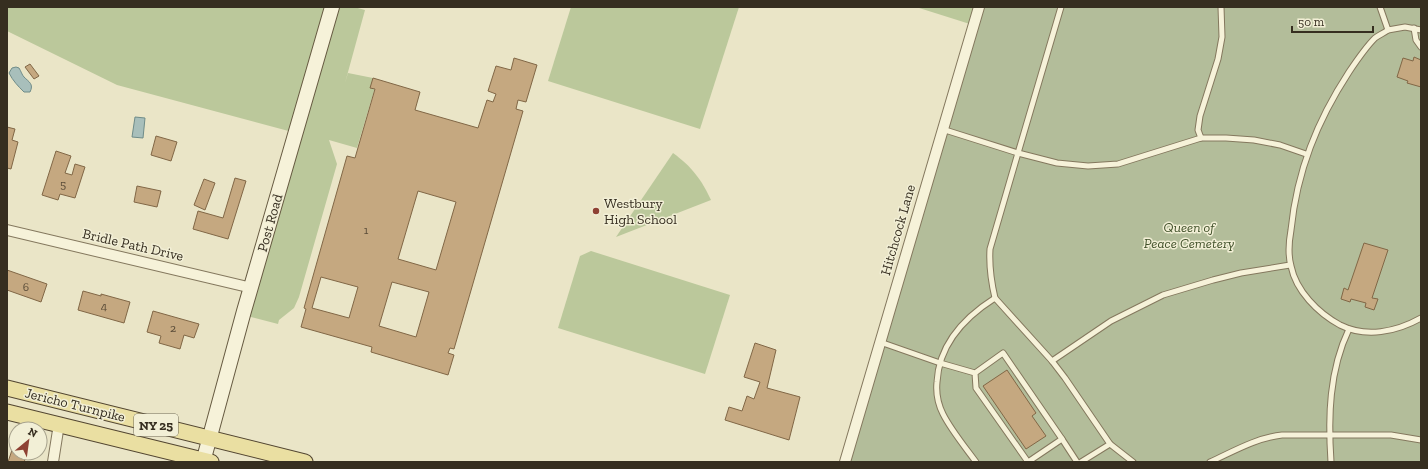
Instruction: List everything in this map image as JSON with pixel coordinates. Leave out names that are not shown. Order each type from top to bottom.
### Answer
[{"type":"main road","name":"Post Road","points":[[206,461],[210,439],[243,315],[332,7]]},
{"type":"main road","name":"Jericho Turnpike","points":[[7,388],[305,462]]},
{"type":"main road","name":"Jericho Turnpike","points":[[7,412],[206,461]]},
{"type":"street","name":"Hitchcock Lane","points":[[845,462],[979,7]]},
{"type":"street","name":"Bridle Path Drive","points":[[7,230],[252,288]]},
{"type":"street","points":[[53,462],[59,424]]},
{"type":"lane","points":[[1060,7],[990,249],[989,263],[991,283],[995,298],[1052,361],[1110,444],[1133,462]]},
{"type":"lane","points":[[1202,138],[1198,130],[1200,116],[1218,59],[1222,37],[1221,7]]},
{"type":"lane","points":[[1380,7],[1388,30]]},
{"type":"lane","points":[[1421,30],[1405,27],[1388,30],[1376,37],[1337,90],[1306,154],[1293,210],[1290,241],[1290,265],[1294,277],[1303,293],[1322,313],[1333,321],[1349,329],[1367,332],[1381,332],[1398,329],[1421,318]]},
{"type":"lane","points":[[1414,28],[1416,40],[1421,47]]},
{"type":"lane","points":[[942,129],[1018,153],[1057,163],[1088,166],[1118,164],[1202,138],[1254,140],[1280,145],[1306,154]]},
{"type":"lane","points":[[1052,361],[1112,321],[1163,295],[1241,272],[1290,265]]},
{"type":"lane","points":[[976,462],[942,414],[936,392],[940,363],[946,347],[956,331],[982,306],[995,298]]},
{"type":"lane","points":[[1331,462],[1329,434],[1332,386],[1337,360],[1349,329]]},
{"type":"lane","points":[[880,342],[940,363],[974,372],[1003,353],[1077,462]]},
{"type":"lane","points":[[974,372],[976,388],[1028,462],[1062,439]]},
{"type":"lane","points":[[1210,462],[1256,440],[1268,436],[1329,434],[1390,435],[1421,440]]},
{"type":"lane","points":[[1081,462],[1110,444]]},
{"type":"green space","points":[[7,7],[354,7],[365,10],[345,83],[348,73],[373,78],[374,91],[357,148],[329,140],[337,164],[299,297],[294,308],[279,320],[278,324],[243,315],[296,133],[117,85],[7,31]]},
{"type":"green space","points":[[571,7],[739,7],[700,129],[548,81]]},
{"type":"green space","points":[[916,7],[979,7],[973,25]]},
{"type":"green space","name":"Queen of Peace Cemetery","points":[[979,7],[1421,7],[1421,462],[845,462]]},
{"type":"green space","points":[[673,153],[686,163],[695,174],[704,186],[711,200],[616,237]]},
{"type":"green space","points":[[591,251],[730,295],[705,374],[558,328],[580,256]]},
{"type":"water","points":[[12,68],[19,68],[23,76],[30,83],[30,92],[24,92],[9,73]]},
{"type":"water","points":[[135,117],[145,118],[143,138],[132,137]]},
{"type":"building","points":[[1414,57],[1421,60],[1421,87],[1407,83],[1408,81],[1397,77],[1403,58],[1413,61]]},
{"type":"building","points":[[514,58],[537,65],[526,102],[518,100],[516,109],[523,111],[454,349],[450,348],[448,353],[454,355],[448,375],[371,352],[372,347],[301,327],[306,309],[304,308],[347,156],[355,158],[375,89],[370,88],[373,78],[420,92],[415,110],[478,128],[487,100],[493,102],[496,94],[488,91],[496,66],[511,70]],"holes":[[[418,191],[456,202],[436,270],[398,259]],[[321,277],[358,287],[349,318],[312,308]],[[392,282],[429,292],[416,337],[379,326]]]},
{"type":"building","points":[[30,64],[39,76],[34,79],[25,67]]},
{"type":"building","points":[[7,127],[15,129],[12,140],[18,142],[11,169],[7,168]]},
{"type":"building","points":[[156,136],[177,142],[171,161],[151,155]]},
{"type":"building","points":[[56,151],[71,156],[65,173],[72,175],[75,164],[85,167],[75,198],[60,194],[58,200],[42,195]]},
{"type":"building","points":[[235,178],[246,181],[228,239],[193,229],[198,211],[223,218]]},
{"type":"building","points":[[204,179],[215,183],[205,210],[194,205]]},
{"type":"building","points":[[137,186],[161,191],[157,207],[134,202]]},
{"type":"building","points":[[1364,243],[1388,250],[1372,298],[1378,299],[1374,310],[1365,307],[1366,303],[1351,299],[1350,302],[1341,299],[1344,288],[1348,290]]},
{"type":"building","points":[[7,270],[47,284],[41,302],[7,290]]},
{"type":"building","points":[[83,291],[130,302],[124,323],[78,310]]},
{"type":"building","points":[[153,311],[199,324],[194,338],[184,335],[180,349],[159,343],[161,336],[147,332]]},
{"type":"building","points":[[755,343],[776,350],[767,388],[800,397],[789,440],[725,420],[729,407],[742,411],[747,396],[754,399],[760,382],[744,377]]},
{"type":"building","points":[[1007,370],[1036,413],[1032,416],[1046,436],[1026,449],[983,386]]},
{"type":"building","points":[[8,461],[24,461],[24,462]]},
{"type":"place","name":"Westbury High School","points":[[596,211]]}]
